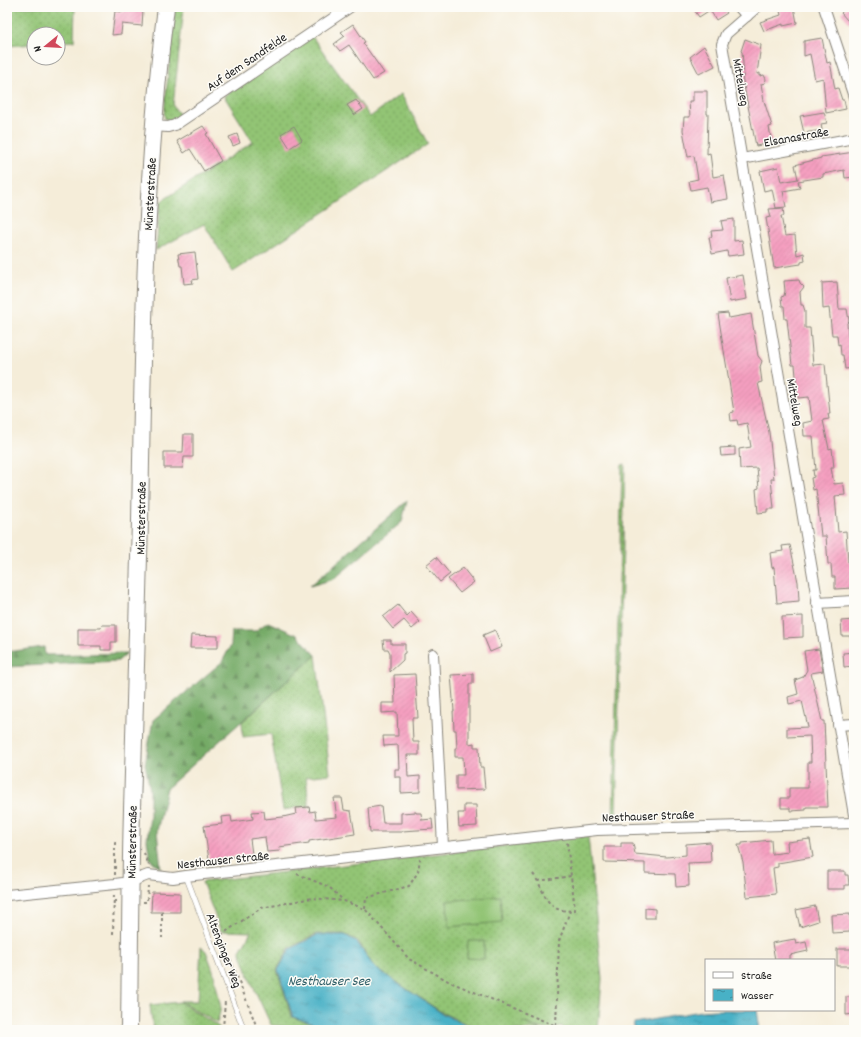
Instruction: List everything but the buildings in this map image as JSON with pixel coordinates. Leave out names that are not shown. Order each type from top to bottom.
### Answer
[{"type":"main road","name":"Münsterstraße","points":[[129,1030],[122,883],[138,629],[144,296],[154,126],[159,64],[166,7]]},
{"type":"street","name":"Auf dem Sandfelde","points":[[154,126],[168,127],[175,125],[350,7]]},
{"type":"street","points":[[739,7],[747,16]]},
{"type":"street","name":"Mittelweg","points":[[757,7],[726,34],[722,44],[854,815]]},
{"type":"street","points":[[824,7],[854,97]]},
{"type":"street","name":"Elsanastraße","points":[[742,159],[854,138]]},
{"type":"street","points":[[817,603],[854,601]]},
{"type":"street","points":[[433,654],[443,846]]},
{"type":"street","points":[[838,725],[854,724]]},
{"type":"street","name":"Nesthauser Straße","points":[[7,895],[122,883],[148,875],[173,878],[423,848],[566,833],[712,826],[854,823]]},
{"type":"lane","name":"Altenginger Weg","points":[[186,876],[244,1030]]},
{"type":"path","points":[[533,874],[538,881],[545,898],[558,909],[570,911],[575,910],[566,833]]},
{"type":"path","points":[[365,910],[366,898],[409,886],[418,872],[423,848]]},
{"type":"path","points":[[291,864],[293,872],[329,887],[344,901]]},
{"type":"path","points":[[538,881],[571,876]]},
{"type":"path","points":[[113,934],[122,883]]},
{"type":"path","points":[[221,935],[261,908],[312,898],[344,901],[365,910],[409,959],[450,982],[556,1026],[560,1030]]},
{"type":"path","points":[[556,1026],[559,941],[570,911]]},
{"type":"path","points":[[162,912],[162,938]]},
{"type":"path","points":[[201,918],[212,913],[258,1030]]},
{"type":"path","points":[[223,1029],[225,1001],[232,998]]},
{"type":"green space","points":[[7,7],[75,7],[74,41],[66,42],[66,26],[26,26],[26,45],[7,46]]},
{"type":"green space","points":[[175,7],[184,7],[173,106],[181,116],[172,122],[165,119],[164,114]]},
{"type":"green space","points":[[311,35],[370,117],[401,94],[428,144],[233,272],[204,224],[156,250],[160,202],[253,142],[224,96]]},
{"type":"green space","points":[[625,464],[616,818],[613,819],[622,465]]},
{"type":"green space","points":[[407,501],[402,522],[334,579],[310,586]]},
{"type":"green space","points":[[268,622],[297,635],[316,655],[167,788],[157,831],[161,869],[150,859],[147,840],[150,815],[150,790],[145,764],[153,720],[222,662],[231,645],[232,631],[255,631]]},
{"type":"green space","points":[[44,647],[45,655],[127,653],[118,661],[7,667],[7,652]]},
{"type":"green space","points":[[316,655],[330,774],[306,777],[309,806],[283,810],[271,734],[243,737],[242,722]]},
{"type":"green space","points":[[588,836],[602,979],[598,1030],[567,1030],[561,1026],[546,1029],[522,1022],[541,1030],[480,1030],[443,1013],[374,967],[358,941],[344,934],[316,934],[289,948],[277,970],[292,1017],[313,1024],[302,1029],[271,1025],[251,982],[240,951],[251,932],[221,931],[202,882]]},
{"type":"green space","points":[[500,896],[502,922],[449,927],[447,901]]},
{"type":"green space","points":[[468,941],[484,941],[484,959],[467,958]]},
{"type":"green space","points":[[201,947],[206,951],[213,970],[221,1008],[217,1023],[180,1001],[198,1001]]},
{"type":"green space","points":[[180,1002],[219,1027],[220,1030],[153,1030],[150,1005]]},
{"type":"water","name":"Nesthauser See","points":[[317,935],[345,935],[357,942],[374,967],[443,1014],[476,1030],[326,1030],[323,1027],[293,1017],[278,970],[290,949]]},
{"type":"water","points":[[701,1011],[757,1011],[760,1030],[633,1030],[634,1023]]}]
